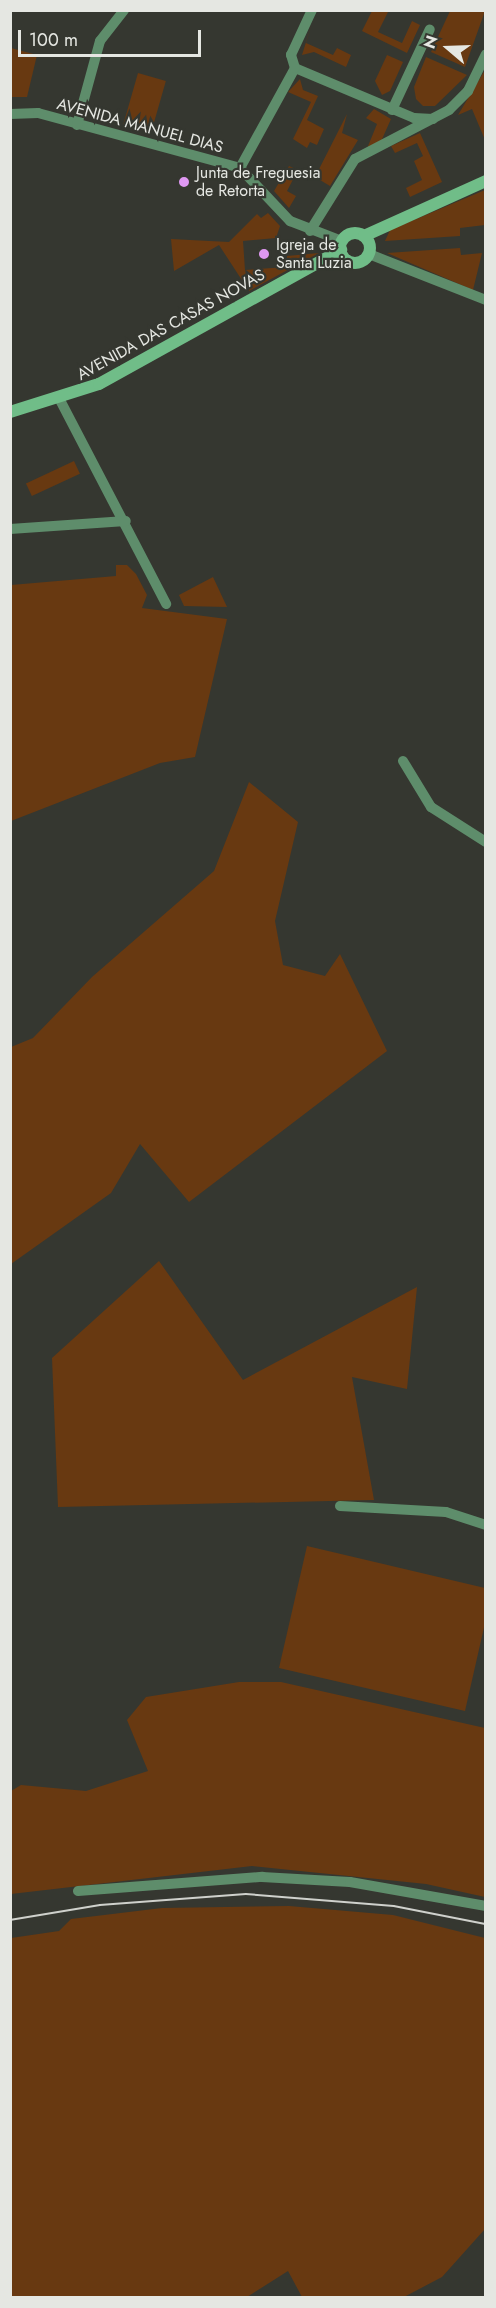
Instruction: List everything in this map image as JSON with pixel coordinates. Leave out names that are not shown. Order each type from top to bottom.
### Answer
[{"type":"street","points":[[77,125],[100,41],[124,10]]},
{"type":"street","points":[[240,168],[295,68],[291,56],[312,10]]},
{"type":"street","points":[[392,110],[430,29]]},
{"type":"street","points":[[310,231],[354,159],[434,119],[468,92],[486,54]]},
{"type":"street","points":[[295,68],[392,110],[434,119]]},
{"type":"street","name":"AVENIDA MANUEL DIAS","points":[[10,114],[38,113],[240,168],[280,213],[341,246]]},
{"type":"street","points":[[369,254],[364,236],[486,181]]},
{"type":"street","name":"AVENIDA DAS CASAS NOVAS","points":[[10,412],[60,400],[99,384],[341,246],[349,234],[364,236]]},
{"type":"street","points":[[341,246],[353,263],[369,254]]},
{"type":"street","points":[[369,254],[486,300]]},
{"type":"street","points":[[60,400],[126,522],[166,604]]},
{"type":"street","points":[[10,529],[126,522]]},
{"type":"street","points":[[403,761],[431,807],[486,842]]},
{"type":"street","points":[[340,1506],[446,1512],[486,1525]]},
{"type":"street","points":[[78,1891],[262,1877],[351,1882],[486,1906]]},
{"type":"shaded area","points":[[372,11],[388,12],[378,32],[402,43],[412,21],[420,25],[407,53],[362,31]]},
{"type":"shaded area","points":[[450,11],[485,11],[465,67],[431,52]]},
{"type":"shaded area","points":[[312,23],[306,43],[333,55],[337,48],[351,55],[346,67],[314,52],[302,55]]},
{"type":"shaded area","points":[[11,48],[37,55],[27,97],[11,97]]},
{"type":"shaded area","points":[[387,55],[403,62],[390,91],[382,95],[375,81]]},
{"type":"shaded area","points":[[426,57],[467,75],[435,106],[423,106],[416,99],[414,87]]},
{"type":"shaded area","points":[[485,70],[485,140],[472,109],[458,115]]},
{"type":"shaded area","points":[[138,73],[166,81],[151,132],[123,124]]},
{"type":"shaded area","points":[[300,79],[303,90],[318,96],[307,120],[324,129],[317,145],[310,142],[307,148],[293,139],[311,102],[288,92]]},
{"type":"shaded area","points":[[374,109],[391,119],[379,146],[366,151],[377,124],[366,118]]},
{"type":"shaded area","points":[[347,114],[342,133],[358,140],[330,186],[315,177]]},
{"type":"shaded area","points":[[420,133],[442,182],[410,197],[406,188],[422,180],[414,161],[423,156],[417,143],[395,153],[391,146]]},
{"type":"shaded area","points":[[289,166],[298,170],[287,191],[296,196],[289,208],[274,191]]},
{"type":"shaded area","points":[[485,190],[485,225],[460,228],[460,236],[385,241],[390,230]]},
{"type":"shaded area","points":[[268,213],[280,226],[276,238],[243,241],[245,270],[287,267],[287,256],[319,253],[249,291],[219,245],[174,271],[171,239],[229,242],[257,214],[261,218]]},
{"type":"shaded area","points":[[460,248],[461,255],[482,253],[473,290],[387,253]]},
{"type":"shaded area","points":[[74,461],[80,474],[32,496],[26,483]]},
{"type":"shaded area","points":[[116,565],[127,565],[136,574],[147,595],[142,608],[227,619],[195,757],[160,763],[11,821],[11,585],[116,576]]},
{"type":"shaded area","points":[[213,577],[227,607],[184,606],[179,595]]},
{"type":"shaded area","points":[[249,782],[298,822],[275,921],[283,965],[325,976],[340,954],[387,1051],[189,1202],[140,1144],[111,1193],[11,1264],[11,1047],[33,1038],[92,977],[214,871]]},
{"type":"shaded area","points":[[159,1261],[243,1380],[417,1287],[407,1389],[352,1377],[374,1500],[58,1507],[52,1358]]},
{"type":"shaded area","points":[[307,1546],[485,1588],[485,1623],[465,1711],[279,1668]]},
{"type":"shaded area","points":[[239,1682],[281,1682],[485,1728],[485,1897],[426,1884],[252,1866],[11,1894],[11,1791],[21,1785],[86,1791],[148,1771],[127,1720],[146,1697]]},
{"type":"shaded area","points":[[289,1906],[393,1915],[485,1938],[485,2229],[442,2277],[404,2297],[302,2297],[288,2271],[247,2297],[11,2297],[11,1938],[59,1931],[71,1919],[162,1908]]},
{"type":"tram line","points":[[10,1920],[100,1905],[246,1894],[394,1906],[486,1924]]},
{"type":"place","name":"Junta de Freguesia de Retorta","points":[[184,182]]},
{"type":"place","name":"Igreja de Santa Luzia","points":[[264,254]]}]
